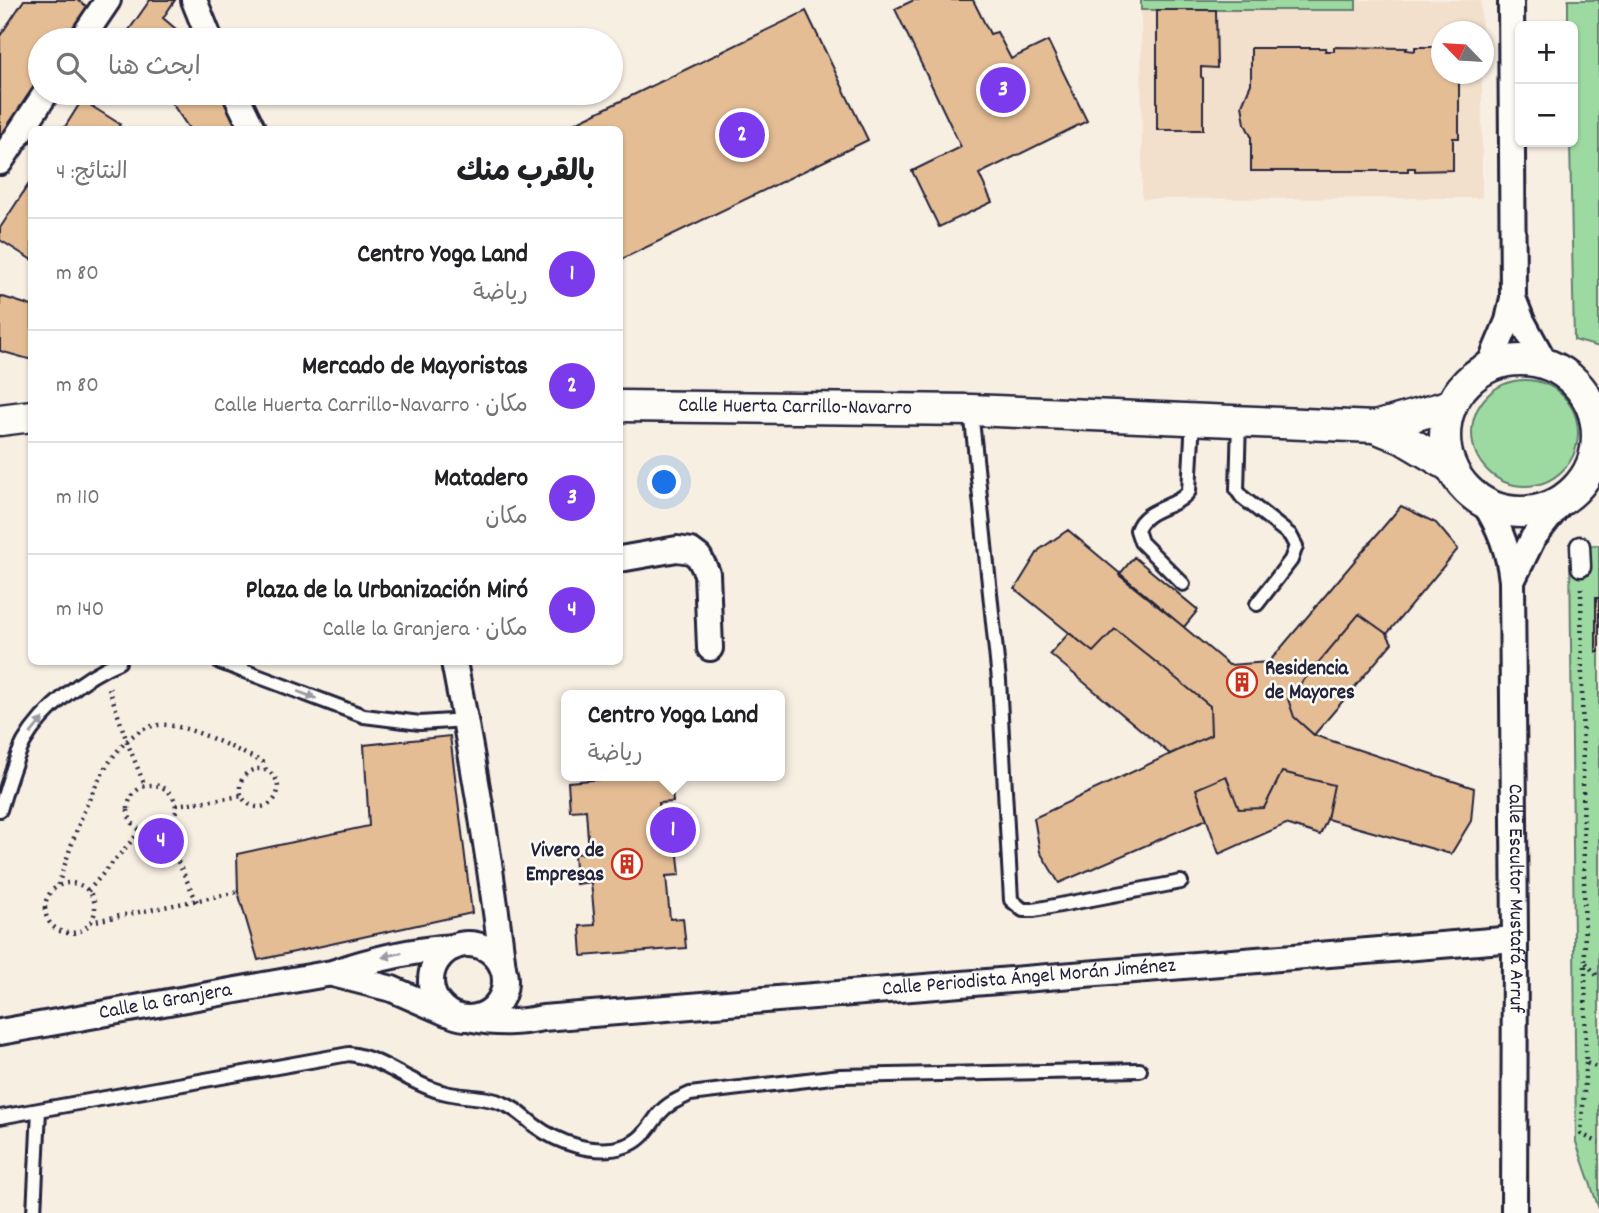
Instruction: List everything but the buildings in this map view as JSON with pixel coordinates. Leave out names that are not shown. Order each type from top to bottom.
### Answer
[{"type":"street","points":[[89,28],[108,0]]},
{"type":"street","points":[[194,0],[205,28]]},
{"type":"street","points":[[1489,366],[1508,321],[1513,298],[1511,0]]},
{"type":"street","points":[[0,162],[38,105]]},
{"type":"street","points":[[241,105],[251,126]]},
{"type":"street","points":[[1513,298],[1545,363]]},
{"type":"street","points":[[1526,359],[1545,363],[1564,373],[1591,394],[1597,430],[1594,467],[1563,500],[1538,511],[1524,513],[1497,509],[1471,494],[1451,467],[1445,447],[1445,426],[1451,405],[1465,384],[1489,366],[1507,360],[1526,359]]},
{"type":"street","points":[[1375,427],[1451,405]]},
{"type":"street","name":"Calle Huerta Carrillo-Navarro","points":[[623,407],[971,410],[1375,427]]},
{"type":"street","points":[[0,419],[28,416]]},
{"type":"street","points":[[1375,427],[1402,438],[1451,467]]},
{"type":"street","name":"Calle Escultor Mustafá Arruf","points":[[1512,582],[1533,538],[1563,500]]},
{"type":"street","name":"Calle Escultor Mustafá Arruf","points":[[1484,503],[1496,521],[1504,541],[1512,582],[1516,939],[1514,1213]]},
{"type":"street","points":[[1580,546],[1581,567]]},
{"type":"street","points":[[623,559],[677,550],[691,551],[699,557],[707,573],[709,648]]},
{"type":"street","points":[[455,665],[496,907],[504,978],[499,1003],[488,1013],[462,1016],[440,1007],[433,997],[430,985],[436,962],[444,953],[488,922],[496,907]]},
{"type":"street","name":"Calle Periodista Ángel Morán Jiménez","points":[[462,1016],[496,1023],[520,1023],[543,1018],[1516,939]]},
{"type":"street","points":[[459,945],[477,945],[488,950],[516,1000],[543,1018]]},
{"type":"street","name":"Calle la Granjera","points":[[0,1031],[332,974],[372,959],[402,952],[459,945]]},
{"type":"street","name":"Calle la Granjera","points":[[332,974],[392,989],[462,1016]]},
{"type":"lane","points":[[971,410],[999,671],[1011,900],[1023,910],[1034,910],[1181,882]]},
{"type":"lane","points":[[1183,584],[1141,542],[1137,530],[1145,517],[1185,497],[1189,491],[1193,419]]},
{"type":"lane","points":[[1239,421],[1237,490],[1290,535],[1296,546],[1291,560],[1257,604]]},
{"type":"lane","points":[[0,810],[25,741],[61,700],[102,669],[112,665]]},
{"type":"lane","points":[[228,665],[364,716],[421,723],[466,720]]},
{"type":"lane","points":[[0,1117],[349,1054],[373,1060],[418,1084],[440,1092],[503,1103],[520,1112],[553,1137],[581,1146],[607,1149],[625,1146],[639,1138],[668,1105],[690,1094],[840,1076],[1140,1070]]},
{"type":"lane","points":[[34,1213],[38,1110]]},
{"type":"path","points":[[1581,567],[1586,1063],[1581,1134],[1599,1143]]},
{"type":"path","points":[[102,669],[145,786]]},
{"type":"path","points":[[238,892],[90,923],[68,933],[54,927],[45,913],[47,897],[58,886],[93,786],[127,742],[149,728],[164,725],[188,730],[263,762],[276,778],[278,790],[269,805],[257,807],[242,796],[241,783],[253,769],[267,770]]},
{"type":"path","points":[[145,786],[161,787],[168,791],[176,805],[173,819],[163,830],[141,830],[131,820],[129,803],[138,790],[145,786]]},
{"type":"path","points":[[176,805],[242,796]]},
{"type":"path","points":[[89,891],[141,830]]},
{"type":"path","points":[[163,830],[197,902]]},
{"type":"path","points":[[58,886],[75,883],[89,891],[94,907],[90,923]]},
{"type":"path","points":[[1584,962],[1599,978]]},
{"type":"path","points":[[1586,1063],[1599,1068]]},
{"type":"shaded area","points":[[1141,0],[1481,0],[1482,21],[1431,21],[1431,84],[1482,84],[1482,198],[1142,199]]},
{"type":"green space","points":[[1141,0],[1356,0],[1356,10],[1141,10]]},
{"type":"green space","points":[[1568,0],[1599,0],[1599,347],[1574,340],[1570,147],[1578,147],[1578,21],[1568,21]]},
{"type":"green space","points":[[1525,380],[1545,384],[1563,395],[1574,413],[1578,433],[1574,453],[1563,471],[1545,482],[1525,486],[1505,482],[1487,471],[1476,453],[1472,433],[1476,413],[1487,395],[1505,384]]},
{"type":"green space","points":[[1599,545],[1599,1209],[1576,1142],[1570,546]]},
{"type":"place","name":"Matadero","points":[[1003,90]]},
{"type":"place","name":"Mercado de Mayoristas","points":[[742,135]]},
{"type":"place","name":"Residencia de Mayores","points":[[1242,682]]},
{"type":"place","name":"Centro Yoga Land","points":[[673,830]]},
{"type":"place","name":"Plaza de la Urbanización Miró","points":[[161,841]]},
{"type":"place","name":"Vivero de Empresas","points":[[627,864]]}]
